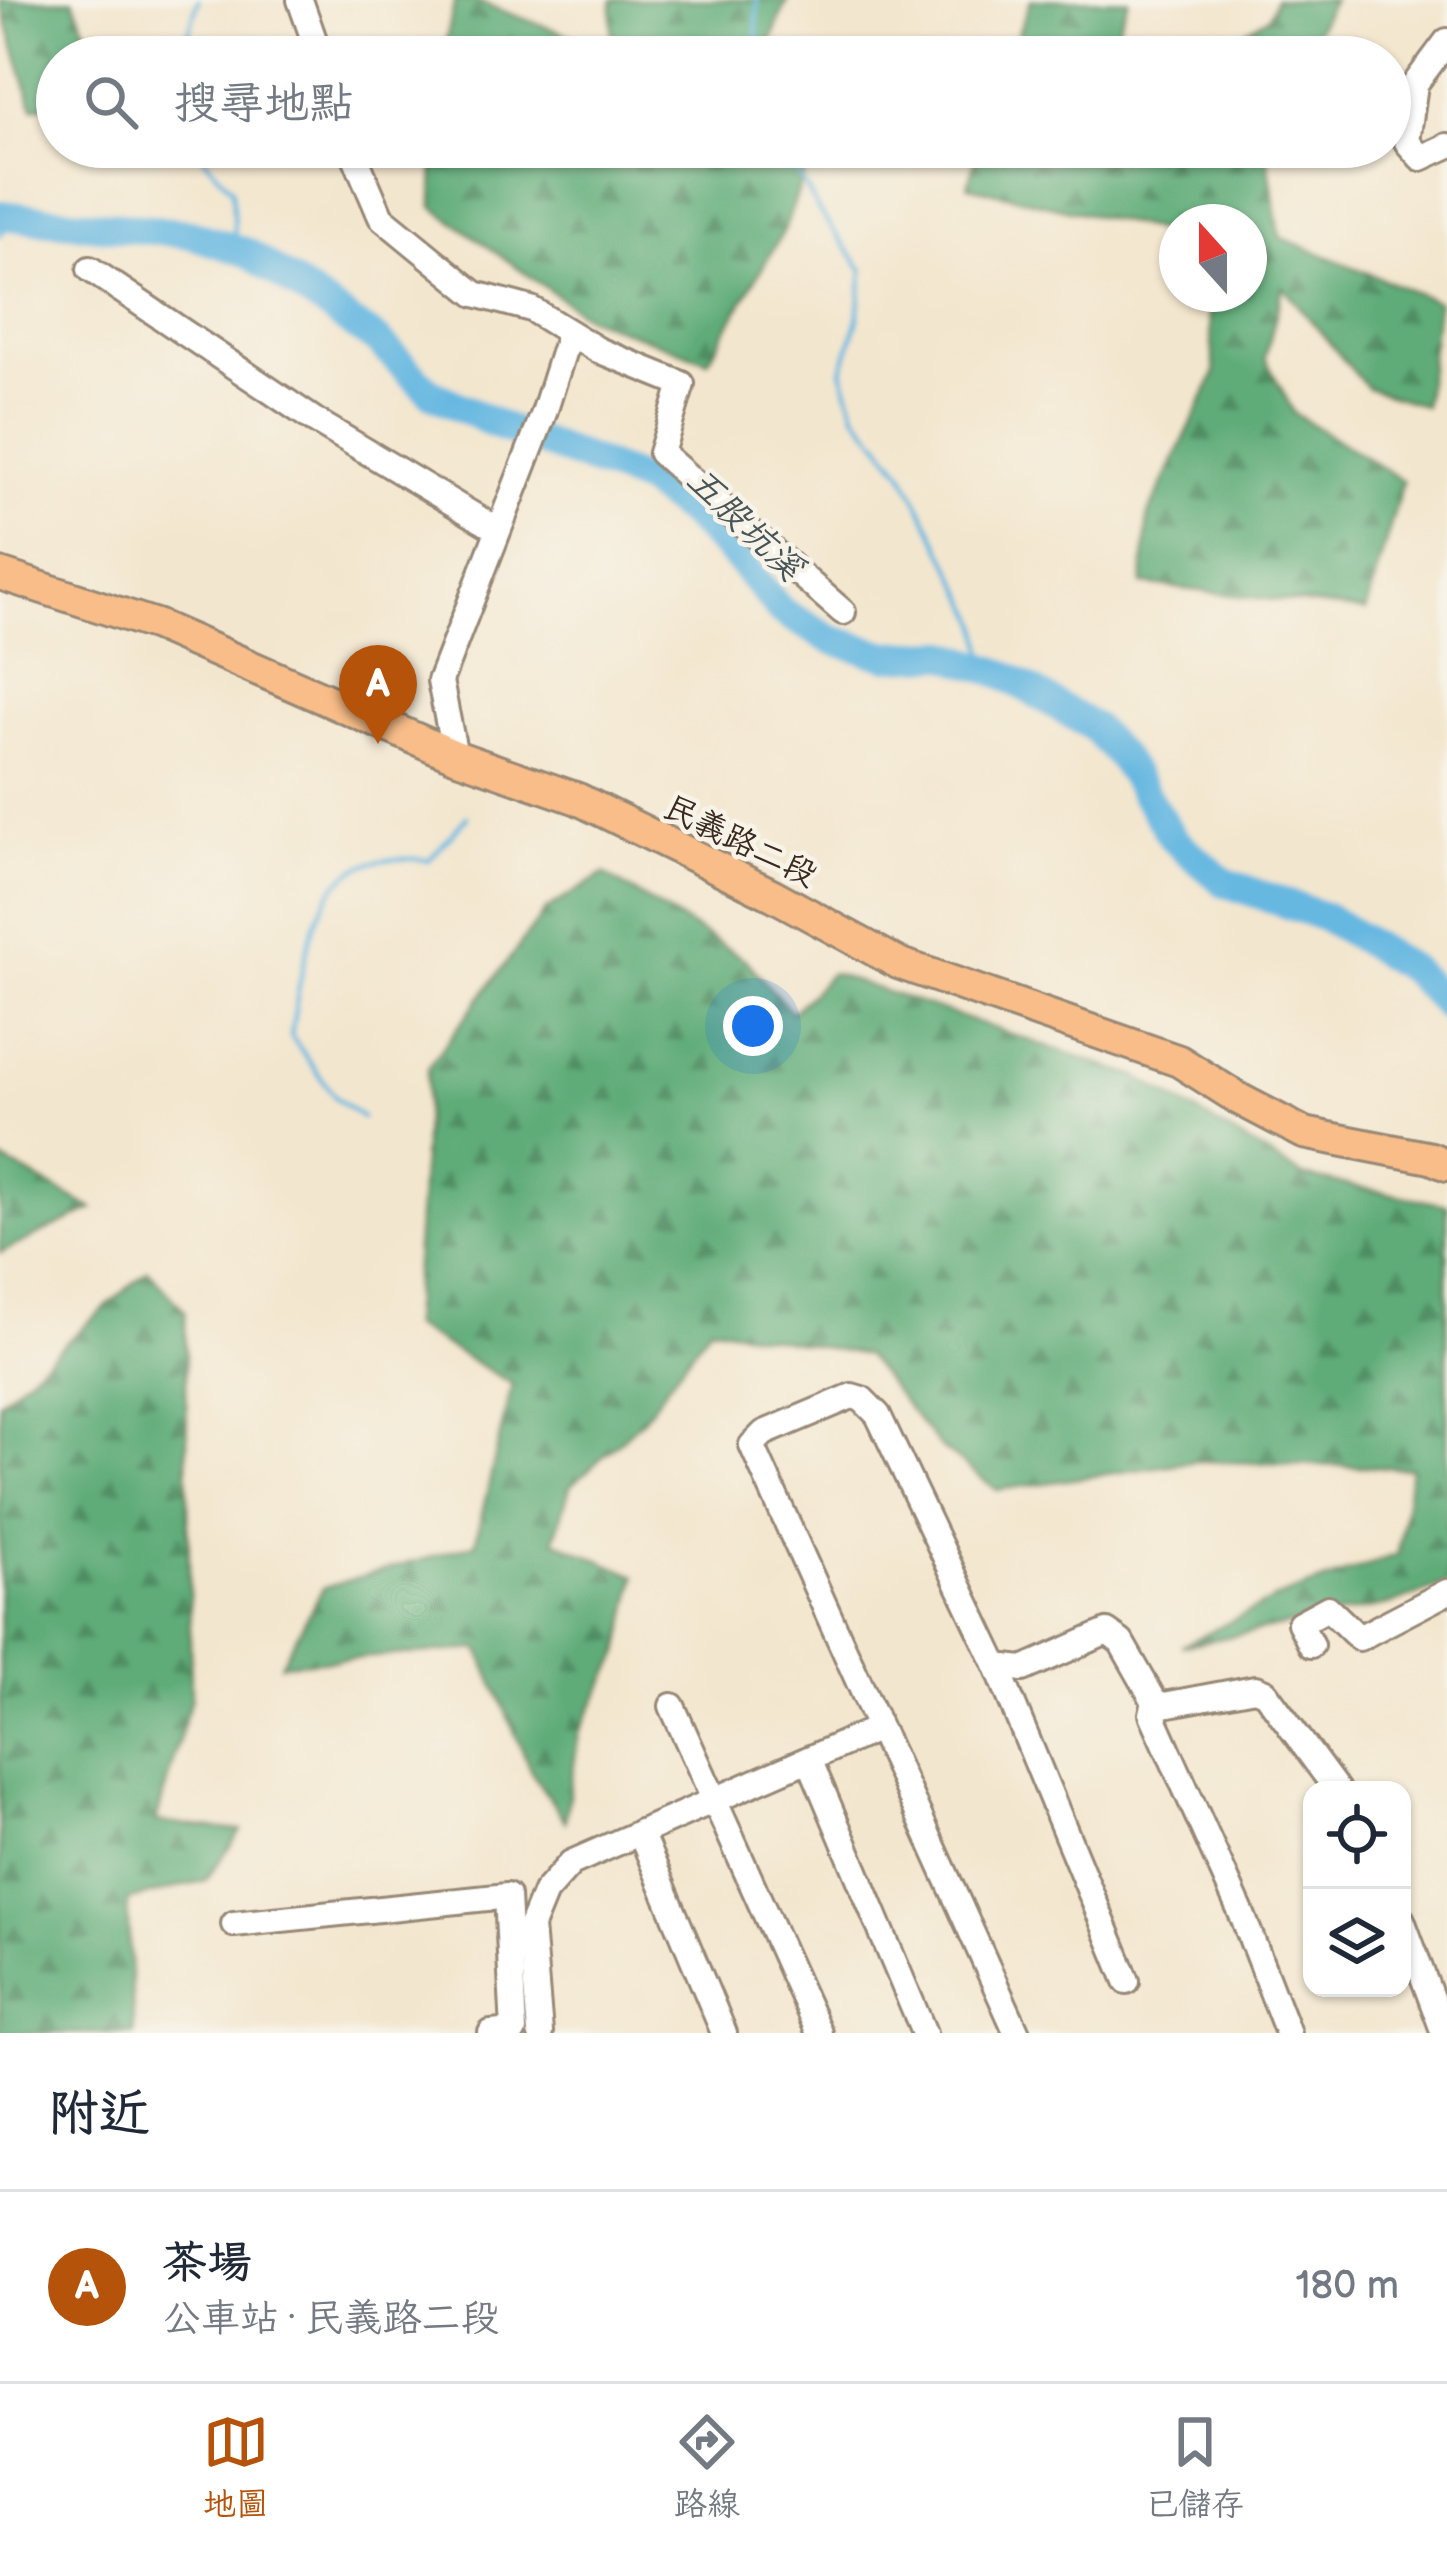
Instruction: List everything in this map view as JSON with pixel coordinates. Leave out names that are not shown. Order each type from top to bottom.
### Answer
[{"type":"main road","name":"民義路二段","points":[[0,574],[156,625],[455,756],[578,799],[898,963],[1179,1061],[1239,1100],[1304,1133],[1431,1158],[1447,1166]]},
{"type":"street","points":[[300,0],[313,36]]},
{"type":"street","points":[[1411,113],[1415,84],[1447,41]]},
{"type":"street","points":[[1411,147],[1421,158],[1447,146]]},
{"type":"street","points":[[360,168],[381,217],[475,294],[531,309],[598,350],[682,384],[661,453],[843,612]]},
{"type":"street","points":[[90,268],[314,420],[497,530]]},
{"type":"street","points":[[455,756],[440,681],[544,413],[569,334]]},
{"type":"street","points":[[1017,2033],[752,1445],[764,1433],[852,1396],[878,1415],[997,1666],[1127,1982]]},
{"type":"street","points":[[1311,1646],[1300,1623],[1328,1608],[1359,1638],[1447,1592]]},
{"type":"street","points":[[997,1666],[1023,1669],[1107,1633],[1121,1642],[1155,1702],[1164,1705],[1255,1688],[1265,1692],[1330,1781]]},
{"type":"street","points":[[1155,1702],[1152,1714],[1243,1917],[1288,2033]]},
{"type":"street","points":[[672,1706],[820,2033]]},
{"type":"street","points":[[540,2033],[531,1926],[545,1892],[571,1863],[879,1727]]},
{"type":"street","points":[[809,1759],[924,2033]]},
{"type":"street","points":[[640,1832],[724,2033]]},
{"type":"street","points":[[234,1924],[507,1897],[514,2031],[491,2033]]},
{"type":"street","points":[[1411,1944],[1444,2033]]},
{"type":"green space","points":[[0,0],[73,0],[89,36],[36,36],[33,108]]},
{"type":"green space","points":[[455,0],[473,0],[571,36],[447,36]]},
{"type":"green space","points":[[612,0],[787,0],[773,36],[612,36]]},
{"type":"green space","points":[[1031,0],[1129,0],[1114,36],[1017,36]]},
{"type":"green space","points":[[1275,0],[1333,0],[1313,36],[1239,36],[1269,17]]},
{"type":"green space","points":[[434,168],[807,168],[784,230],[708,361],[585,316],[433,207]]},
{"type":"green space","points":[[973,168],[1269,168],[1280,237],[1438,302],[1424,406],[1367,388],[1283,287],[1265,358],[1294,413],[1403,481],[1366,611],[1142,584],[1148,515],[1215,374],[1209,312],[1267,312],[1267,204],[1159,204],[1159,231],[968,186]]},
{"type":"green space","points":[[604,874],[746,960],[792,1013],[831,973],[1138,1077],[1303,1176],[1447,1205],[1447,1584],[1393,1604],[1181,1646],[1280,1597],[1398,1554],[1411,1468],[1197,1461],[997,1490],[939,1446],[865,1355],[710,1326],[642,1420],[570,1487],[554,1540],[636,1576],[620,1653],[579,1733],[565,1821],[532,1773],[479,1649],[281,1664],[323,1588],[475,1544],[512,1384],[411,1326],[428,1067],[546,910]]},
{"type":"green space","points":[[0,1159],[93,1209],[0,1253]]},
{"type":"green space","points":[[148,1270],[185,1311],[191,1697],[156,1822],[241,1831],[206,1880],[127,1901],[134,2033],[0,2033],[0,1401]]},
{"type":"waterway","points":[[188,36],[198,0]]},
{"type":"waterway","points":[[757,0],[757,36]]},
{"type":"waterway","points":[[213,168],[232,189],[235,249]]},
{"type":"waterway","points":[[795,168],[818,210],[863,270],[858,319],[842,370],[855,413],[902,471],[978,619],[988,670]]},
{"type":"waterway","name":"五股坑溪","points":[[0,215],[190,234],[248,253],[379,342],[431,393],[499,426],[646,482],[734,555],[781,611],[832,640],[888,656],[944,654],[1005,675],[1093,727],[1123,760],[1174,840],[1224,882],[1327,918],[1412,970],[1447,1006]]},
{"type":"waterway","points":[[0,235],[14,217]]},
{"type":"waterway","points":[[362,1118],[335,1097],[291,1036],[316,921],[339,882],[354,870],[381,861],[429,860],[467,817]]},
{"type":"place","name":"茶場","points":[[378,744]]}]
